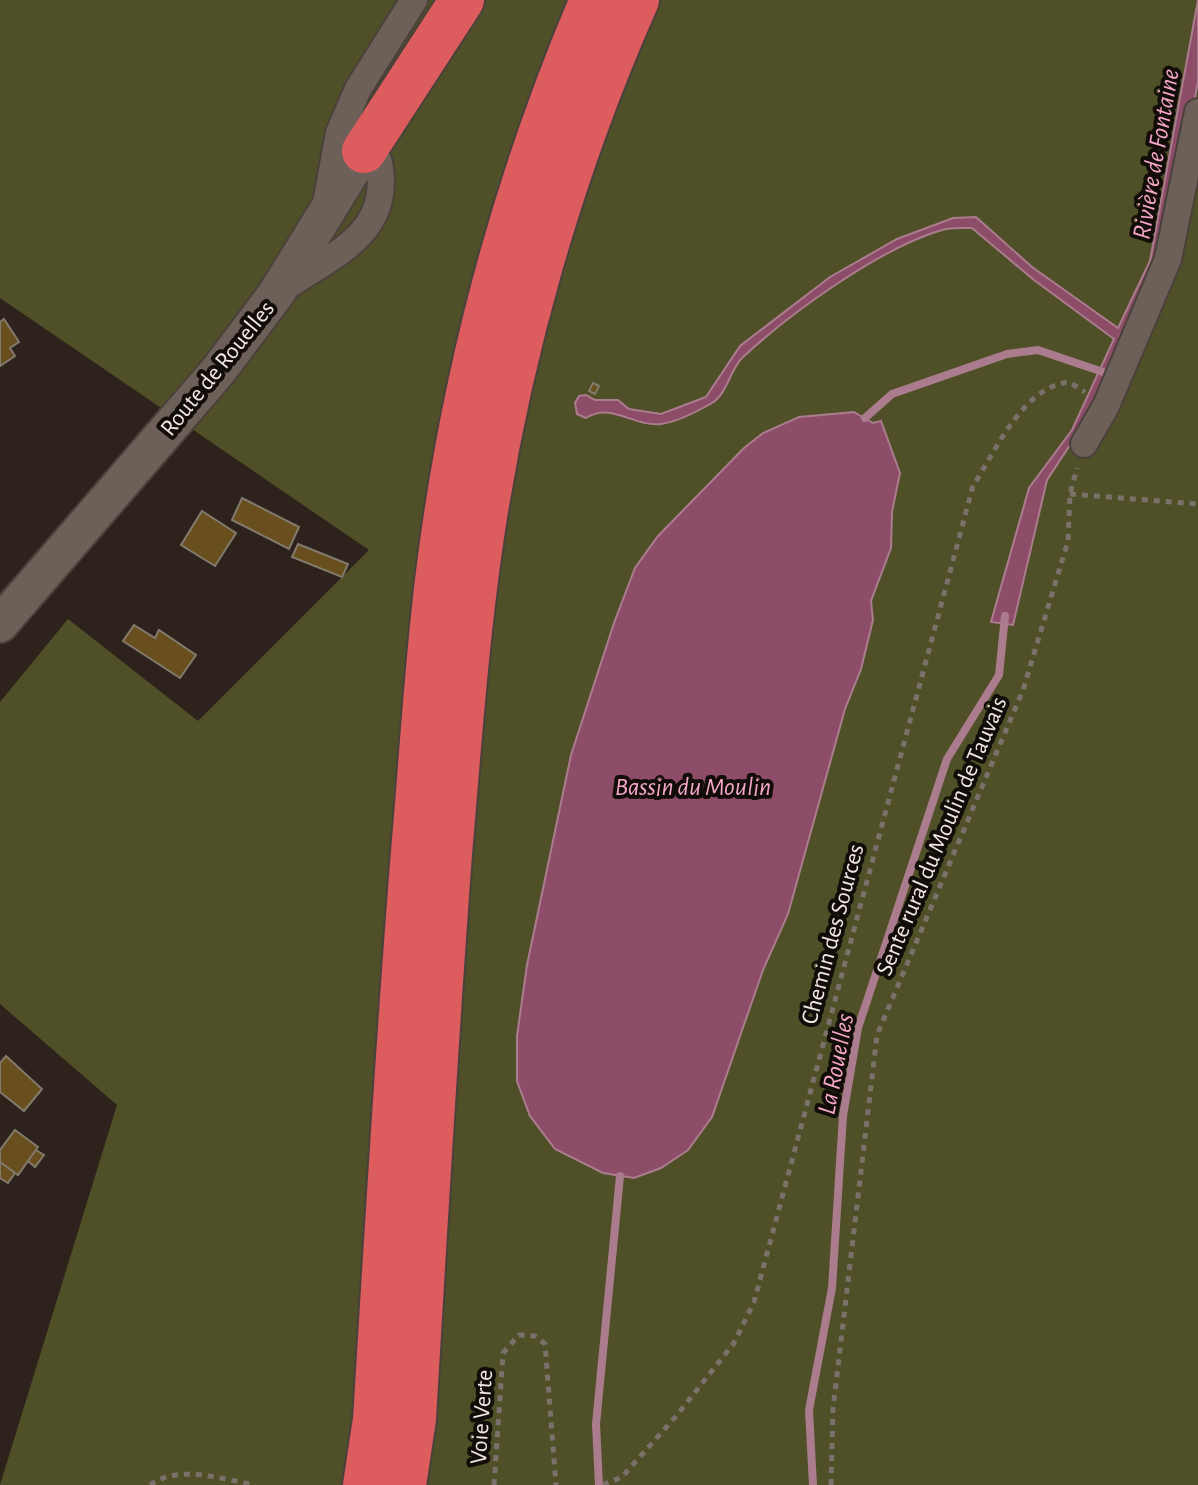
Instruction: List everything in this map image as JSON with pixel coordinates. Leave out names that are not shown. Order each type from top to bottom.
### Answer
[{"type":"highway","points":[[351,142],[462,0]]},
{"type":"highway","points":[[365,1485],[375,1419],[405,956],[439,566],[465,407],[504,242],[559,77],[592,0]]},
{"type":"highway","points":[[404,1485],[414,1419],[459,743],[481,542],[516,360],[555,223],[612,56],[637,0]]},
{"type":"street","points":[[276,294],[323,216],[351,142],[358,89],[414,0]]},
{"type":"street","points":[[1084,444],[1106,406],[1168,259],[1198,112]]},
{"type":"street","name":"Route de Rouelles","points":[[0,624],[218,371],[276,294],[368,228],[380,209],[384,188],[379,162],[351,142]]},
{"type":"path","name":"Chemin des Sources","points":[[603,1485],[622,1477],[734,1343],[754,1302],[973,486],[1010,428],[1042,390],[1069,382]]},
{"type":"path","name":"Sente rural du Moulin de Tauvais","points":[[831,1485],[833,1409],[877,1035],[1023,690],[1068,541],[1070,494],[1084,444]]},
{"type":"path","points":[[1070,494],[1198,504]]},
{"type":"path","name":"Voie Verte","points":[[494,1485],[503,1353],[519,1335],[535,1336],[545,1344],[556,1485]]},
{"type":"path","points":[[150,1485],[163,1476],[191,1474],[255,1485]]},
{"type":"shaded area","points":[[0,0],[1198,0],[1198,1485],[0,1485],[117,1105],[0,1004],[0,702],[68,619],[198,721],[369,550],[0,298]]},
{"type":"water","points":[[1198,0],[1198,81],[1169,245],[1095,407],[1047,480],[1013,625],[991,622],[1029,488],[1072,430],[1114,339],[1034,280],[972,228],[945,229],[918,239],[891,251],[836,284],[742,358],[717,399],[688,416],[667,423],[651,424],[614,414],[596,414],[586,418],[577,414],[575,403],[579,396],[586,395],[595,400],[618,400],[629,409],[661,414],[706,397],[740,346],[830,277],[897,239],[953,218],[976,217],[1032,267],[1118,328],[1150,261]]},
{"type":"water","name":"Bassin du Moulin","points":[[854,412],[873,423],[881,421],[900,473],[892,512],[891,548],[871,601],[873,620],[861,669],[845,709],[788,914],[763,970],[712,1117],[688,1150],[661,1168],[634,1178],[603,1173],[555,1149],[530,1116],[517,1081],[517,1036],[527,965],[571,755],[614,623],[635,568],[658,536],[744,448],[763,433],[799,417]]},
{"type":"building","points":[[4,319],[19,342],[10,348],[15,356],[0,366],[0,322]]},
{"type":"building","points":[[593,383],[599,386],[595,394],[589,391]]},
{"type":"building","points":[[242,498],[299,527],[289,549],[232,520]]},
{"type":"building","points":[[202,511],[236,533],[215,566],[181,545]]},
{"type":"building","points":[[298,544],[348,564],[342,577],[292,557]]},
{"type":"building","points":[[134,625],[155,638],[159,630],[196,655],[180,678],[123,641]]},
{"type":"building","points":[[6,1056],[42,1089],[24,1111],[0,1092],[0,1063]]},
{"type":"building","points":[[15,1130],[38,1147],[18,1175],[0,1162],[0,1150]]},
{"type":"building","points":[[36,1150],[44,1155],[35,1167],[28,1161]]},
{"type":"building","points":[[0,1162],[15,1173],[8,1183],[0,1178]]},
{"type":"waterway","name":"Rivière de Fontaine","points":[[865,418],[892,394],[1007,354],[1038,350],[1103,372]]},
{"type":"waterway","name":"La Rouelles","points":[[813,1485],[809,1410],[832,1288],[843,1116],[858,1028],[947,759],[999,675],[1005,616]]},
{"type":"waterway","points":[[599,1485],[596,1424],[620,1176]]}]
